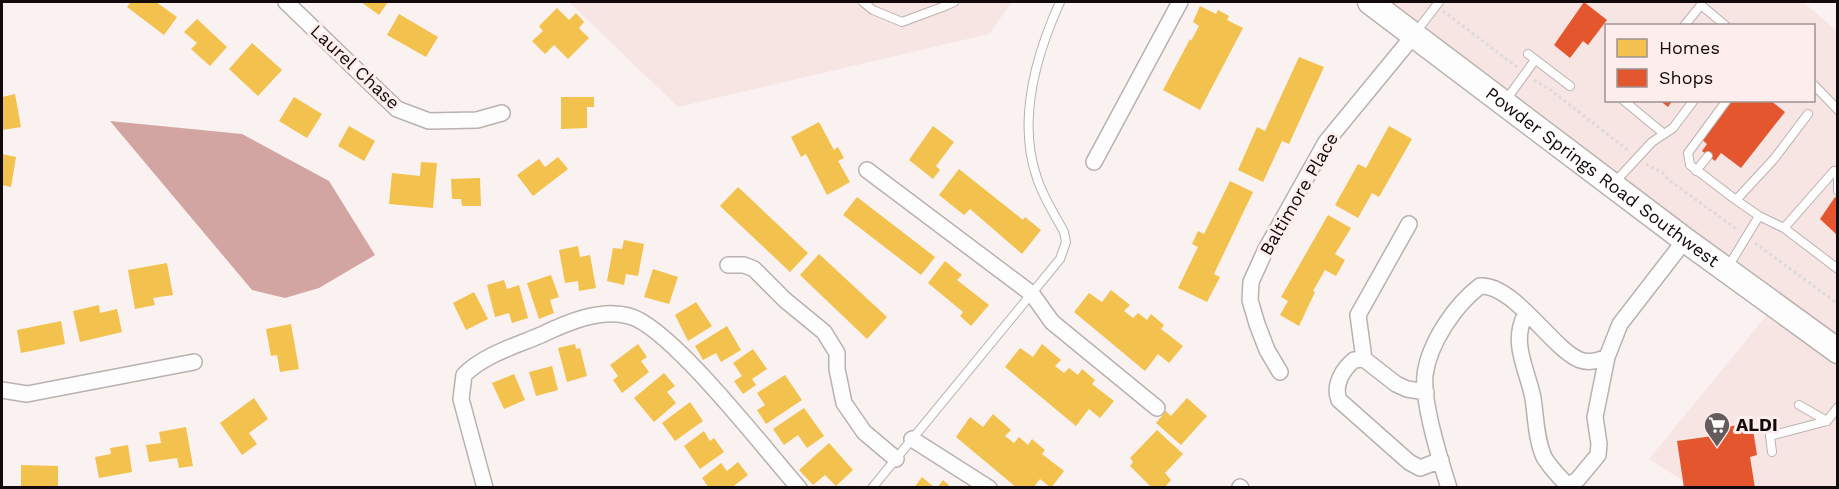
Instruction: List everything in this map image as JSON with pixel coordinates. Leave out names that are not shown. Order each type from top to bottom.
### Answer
[{"type":"main road","name":"Powder Springs Road Southwest","points":[[1370,2],[1684,240],[1838,351]]},
{"type":"street","name":"Laurel Chase","points":[[286,2],[397,109],[429,121],[477,120],[502,113]]},
{"type":"street","points":[[1094,162],[1180,2]]},
{"type":"street","name":"Baltimore Place","points":[[1280,372],[1267,350],[1257,324],[1250,300],[1251,282],[1265,251],[1326,142],[1414,35]]},
{"type":"street","points":[[867,170],[1032,294],[1052,322],[1157,408]]},
{"type":"street","points":[[1364,359],[1358,315],[1409,224]]},
{"type":"street","points":[[1526,313],[1519,331],[1520,357],[1533,400],[1541,449],[1546,460],[1567,487],[1578,479],[1598,455],[1599,444],[1595,417],[1607,357],[1620,324],[1684,240]]},
{"type":"street","points":[[728,265],[744,265],[754,269],[785,300],[824,332],[837,353],[837,369],[844,404],[864,432],[896,459]]},
{"type":"street","points":[[1449,488],[1426,392],[1427,367],[1436,346],[1466,296],[1480,286],[1493,287],[1526,313],[1569,354],[1579,360],[1589,362],[1607,357]]},
{"type":"street","points":[[485,488],[461,399],[464,375],[498,353],[566,324],[614,314],[630,316],[643,322],[669,343],[728,405],[799,488]]},
{"type":"street","points":[[1426,392],[1407,389],[1396,384],[1364,359],[1354,360],[1342,373],[1338,384],[1339,400],[1409,462],[1420,468],[1441,460]]},
{"type":"street","points":[[2,390],[27,394],[194,362]]},
{"type":"street","points":[[912,439],[989,488]]},
{"type":"lane","points":[[863,2],[873,10],[902,22],[954,2]]},
{"type":"lane","points":[[872,488],[1060,259],[1066,242],[1037,179],[1029,135],[1029,111],[1040,53],[1060,2]]},
{"type":"lane","points":[[1414,35],[1439,2]]},
{"type":"lane","points":[[1686,24],[1701,5],[1724,24]]},
{"type":"lane","points":[[1528,54],[1570,86]]},
{"type":"lane","points":[[1504,104],[1535,60]]},
{"type":"lane","points":[[1815,86],[1838,110]]},
{"type":"lane","points":[[1625,102],[1663,133]]},
{"type":"lane","points":[[1612,185],[1652,142],[1673,128],[1692,102]]},
{"type":"lane","points":[[1725,102],[1688,153],[1690,165],[1736,200],[1759,216],[1784,228],[1838,268]]},
{"type":"lane","points":[[1736,200],[1774,159],[1808,114]]},
{"type":"lane","points":[[1696,171],[1708,156]]},
{"type":"lane","points":[[1784,228],[1834,171],[1838,176],[1838,191]]},
{"type":"lane","points":[[1726,270],[1759,216]]},
{"type":"lane","points":[[1799,405],[1827,421]]},
{"type":"lane","points":[[1772,452],[1770,436],[1827,421],[1838,407]]},
{"type":"shaded area","points":[[569,2],[1012,2],[989,34],[678,107]]},
{"type":"shaded area","points":[[1390,2],[1803,2],[1837,31],[1837,487],[1693,487],[1649,459],[1780,299]]},
{"type":"shaded area","points":[[110,121],[242,134],[329,181],[375,255],[319,288],[285,298],[252,290]]},
{"type":"building: Homes","points":[[131,2],[156,2],[177,17],[164,35],[127,7]]},
{"type":"building: Homes","points":[[361,2],[388,2],[379,15]]},
{"type":"building: Homes","points":[[1200,6],[1216,14],[1218,10],[1229,16],[1227,20],[1243,28],[1200,110],[1163,90],[1199,26],[1193,22]]},
{"type":"building: Homes","points":[[557,8],[569,20],[576,13],[584,22],[579,28],[589,38],[568,59],[554,45],[545,54],[532,41],[543,31],[539,26]]},
{"type":"building: Homes","points":[[399,14],[438,37],[426,57],[387,35]]},
{"type":"building: Homes","points":[[197,19],[227,47],[210,66],[191,49],[197,43],[184,32]]},
{"type":"building: Homes","points":[[252,43],[282,70],[258,96],[229,69]]},
{"type":"building: Homes","points":[[1299,57],[1324,67],[1289,144],[1282,141],[1263,182],[1238,170],[1257,127],[1265,131]]},
{"type":"building: Homes","points":[[15,94],[21,127],[2,130],[2,97]]},
{"type":"building: Homes","points":[[294,97],[322,114],[307,138],[279,121]]},
{"type":"building: Homes","points":[[561,97],[594,97],[594,107],[587,107],[587,128],[561,129]]},
{"type":"building: Homes","points":[[819,122],[834,150],[838,147],[844,158],[838,161],[850,182],[827,195],[806,154],[801,157],[791,137]]},
{"type":"building: Homes","points":[[349,126],[375,141],[364,161],[338,146]]},
{"type":"building: Homes","points":[[933,126],[954,142],[936,166],[940,170],[933,179],[909,160]]},
{"type":"building: Homes","points":[[1389,126],[1412,139],[1379,197],[1372,193],[1358,218],[1335,205],[1358,164],[1366,168]]},
{"type":"building: Homes","points":[[2,154],[16,157],[11,187],[2,185]]},
{"type":"building: Homes","points":[[558,157],[568,169],[533,196],[517,175],[539,159],[545,167]]},
{"type":"building: Homes","points":[[421,162],[437,163],[433,208],[389,204],[392,173],[420,176]]},
{"type":"building: Homes","points":[[959,169],[1023,220],[1025,217],[1041,230],[1022,254],[970,209],[964,215],[939,195]]},
{"type":"building: Homes","points":[[480,178],[481,206],[462,206],[461,199],[452,199],[451,179]]},
{"type":"building: Homes","points":[[1230,181],[1253,192],[1214,274],[1220,277],[1207,302],[1178,288],[1198,247],[1192,244],[1198,231],[1204,234]]},
{"type":"building: Homes","points":[[738,187],[808,253],[790,272],[720,206]]},
{"type":"building: Homes","points":[[857,197],[935,257],[921,275],[843,215]]},
{"type":"building: Homes","points":[[1328,215],[1351,228],[1335,254],[1345,260],[1336,276],[1325,270],[1313,291],[1315,292],[1299,326],[1280,315],[1288,301],[1281,297]]},
{"type":"building: Homes","points":[[624,240],[644,244],[638,276],[626,274],[624,285],[607,281],[613,248],[622,249]]},
{"type":"building: Homes","points":[[578,246],[580,257],[590,255],[596,288],[579,291],[578,281],[565,283],[559,250]]},
{"type":"building: Homes","points":[[819,254],[887,317],[867,339],[800,275]]},
{"type":"building: Homes","points":[[945,261],[962,275],[957,280],[989,305],[971,326],[960,316],[963,312],[928,283]]},
{"type":"building: Homes","points":[[167,263],[173,295],[153,298],[155,305],[135,309],[128,270]]},
{"type":"building: Homes","points":[[653,269],[678,277],[669,304],[644,297]]},
{"type":"building: Homes","points":[[551,275],[559,297],[550,300],[554,313],[539,319],[527,283]]},
{"type":"building: Homes","points":[[504,280],[507,289],[519,285],[528,318],[512,323],[509,313],[495,317],[487,285]]},
{"type":"building: Homes","points":[[1111,290],[1130,305],[1124,311],[1133,318],[1138,313],[1147,320],[1151,314],[1164,325],[1161,329],[1183,346],[1169,363],[1158,354],[1145,371],[1074,312],[1089,293],[1102,302]]},
{"type":"building: Homes","points":[[474,292],[488,319],[466,330],[453,303]]},
{"type":"building: Homes","points":[[696,302],[712,326],[688,341],[675,315]]},
{"type":"building: Homes","points":[[99,305],[100,313],[117,309],[122,332],[80,342],[73,311]]},
{"type":"building: Homes","points":[[61,321],[65,344],[21,353],[17,330]]},
{"type":"building: Homes","points":[[291,324],[299,369],[280,372],[277,355],[271,356],[266,329]]},
{"type":"building: Homes","points":[[727,326],[741,350],[721,362],[716,353],[703,360],[695,346]]},
{"type":"building: Homes","points":[[575,344],[576,349],[580,348],[587,376],[567,382],[558,348]]},
{"type":"building: Homes","points":[[638,344],[647,357],[641,361],[649,372],[622,393],[613,380],[618,376],[610,365]]},
{"type":"building: Homes","points":[[1042,344],[1061,360],[1055,366],[1064,373],[1069,368],[1078,375],[1082,369],[1095,380],[1092,384],[1114,401],[1100,418],[1089,409],[1076,426],[1005,367],[1020,348],[1033,357]]},
{"type":"building: Homes","points":[[753,349],[767,369],[752,379],[756,385],[743,394],[734,381],[742,376],[733,363]]},
{"type":"building: Homes","points":[[552,366],[558,390],[536,396],[529,372]]},
{"type":"building: Homes","points":[[664,373],[675,386],[667,392],[676,403],[654,422],[634,398]]},
{"type":"building: Homes","points":[[514,374],[525,400],[504,409],[492,383]]},
{"type":"building: Homes","points":[[785,375],[802,400],[766,424],[757,410],[765,405],[757,393]]},
{"type":"building: Homes","points":[[254,398],[268,419],[249,433],[257,444],[242,455],[220,423]]},
{"type":"building: Homes","points":[[1187,398],[1207,416],[1181,445],[1156,423],[1166,411],[1171,416]]},
{"type":"building: Homes","points":[[690,402],[703,421],[675,441],[662,423]]},
{"type":"building: Homes","points":[[804,408],[824,436],[807,448],[798,435],[784,445],[773,429]]},
{"type":"building: Homes","points":[[993,414],[1011,430],[1005,436],[1014,443],[1019,437],[1028,445],[1032,439],[1045,450],[1042,454],[1064,471],[1051,488],[1040,479],[1033,488],[1017,488],[956,437],[970,417],[983,427]]},
{"type":"building: Homes","points":[[186,427],[193,466],[179,468],[177,458],[149,462],[146,445],[161,443],[159,432]]},
{"type":"building: Homes","points":[[1157,430],[1183,454],[1165,473],[1171,480],[1164,488],[1152,488],[1130,466],[1133,462],[1130,458]]},
{"type":"building: Homes","points":[[704,431],[710,441],[714,438],[724,452],[700,469],[684,446]]},
{"type":"building: Homes","points":[[829,443],[853,470],[836,486],[825,475],[813,485],[799,470]]},
{"type":"building: Homes","points":[[128,445],[132,472],[99,478],[95,457],[111,454],[110,448]]},
{"type":"building: Homes","points":[[738,462],[748,475],[731,488],[709,488],[702,478],[721,463],[727,471]]},
{"type":"building: Homes","points":[[21,465],[58,466],[58,488],[21,488]]},
{"type":"building: Homes","points":[[922,477],[935,488],[914,488]]},
{"type":"building: Homes","points":[[943,480],[952,488],[937,488]]},
{"type":"building: Shops","points":[[1584,2],[1607,20],[1588,45],[1583,41],[1570,58],[1554,45]]},
{"type":"building: Shops","points":[[1662,102],[1672,102],[1668,107]]},
{"type":"building: Shops","points":[[1727,102],[1772,102],[1785,112],[1741,168],[1721,153],[1715,161],[1702,151],[1707,144],[1700,138]]},
{"type":"building: Shops","points":[[1835,197],[1838,199],[1836,234],[1820,219]]},
{"type":"building: Shops","name":"ALDI","points":[[1752,423],[1757,455],[1750,457],[1755,488],[1684,488],[1677,441],[1720,435],[1719,428]]},
{"type":"place","name":"ALDI","points":[[1717,448]]}]
